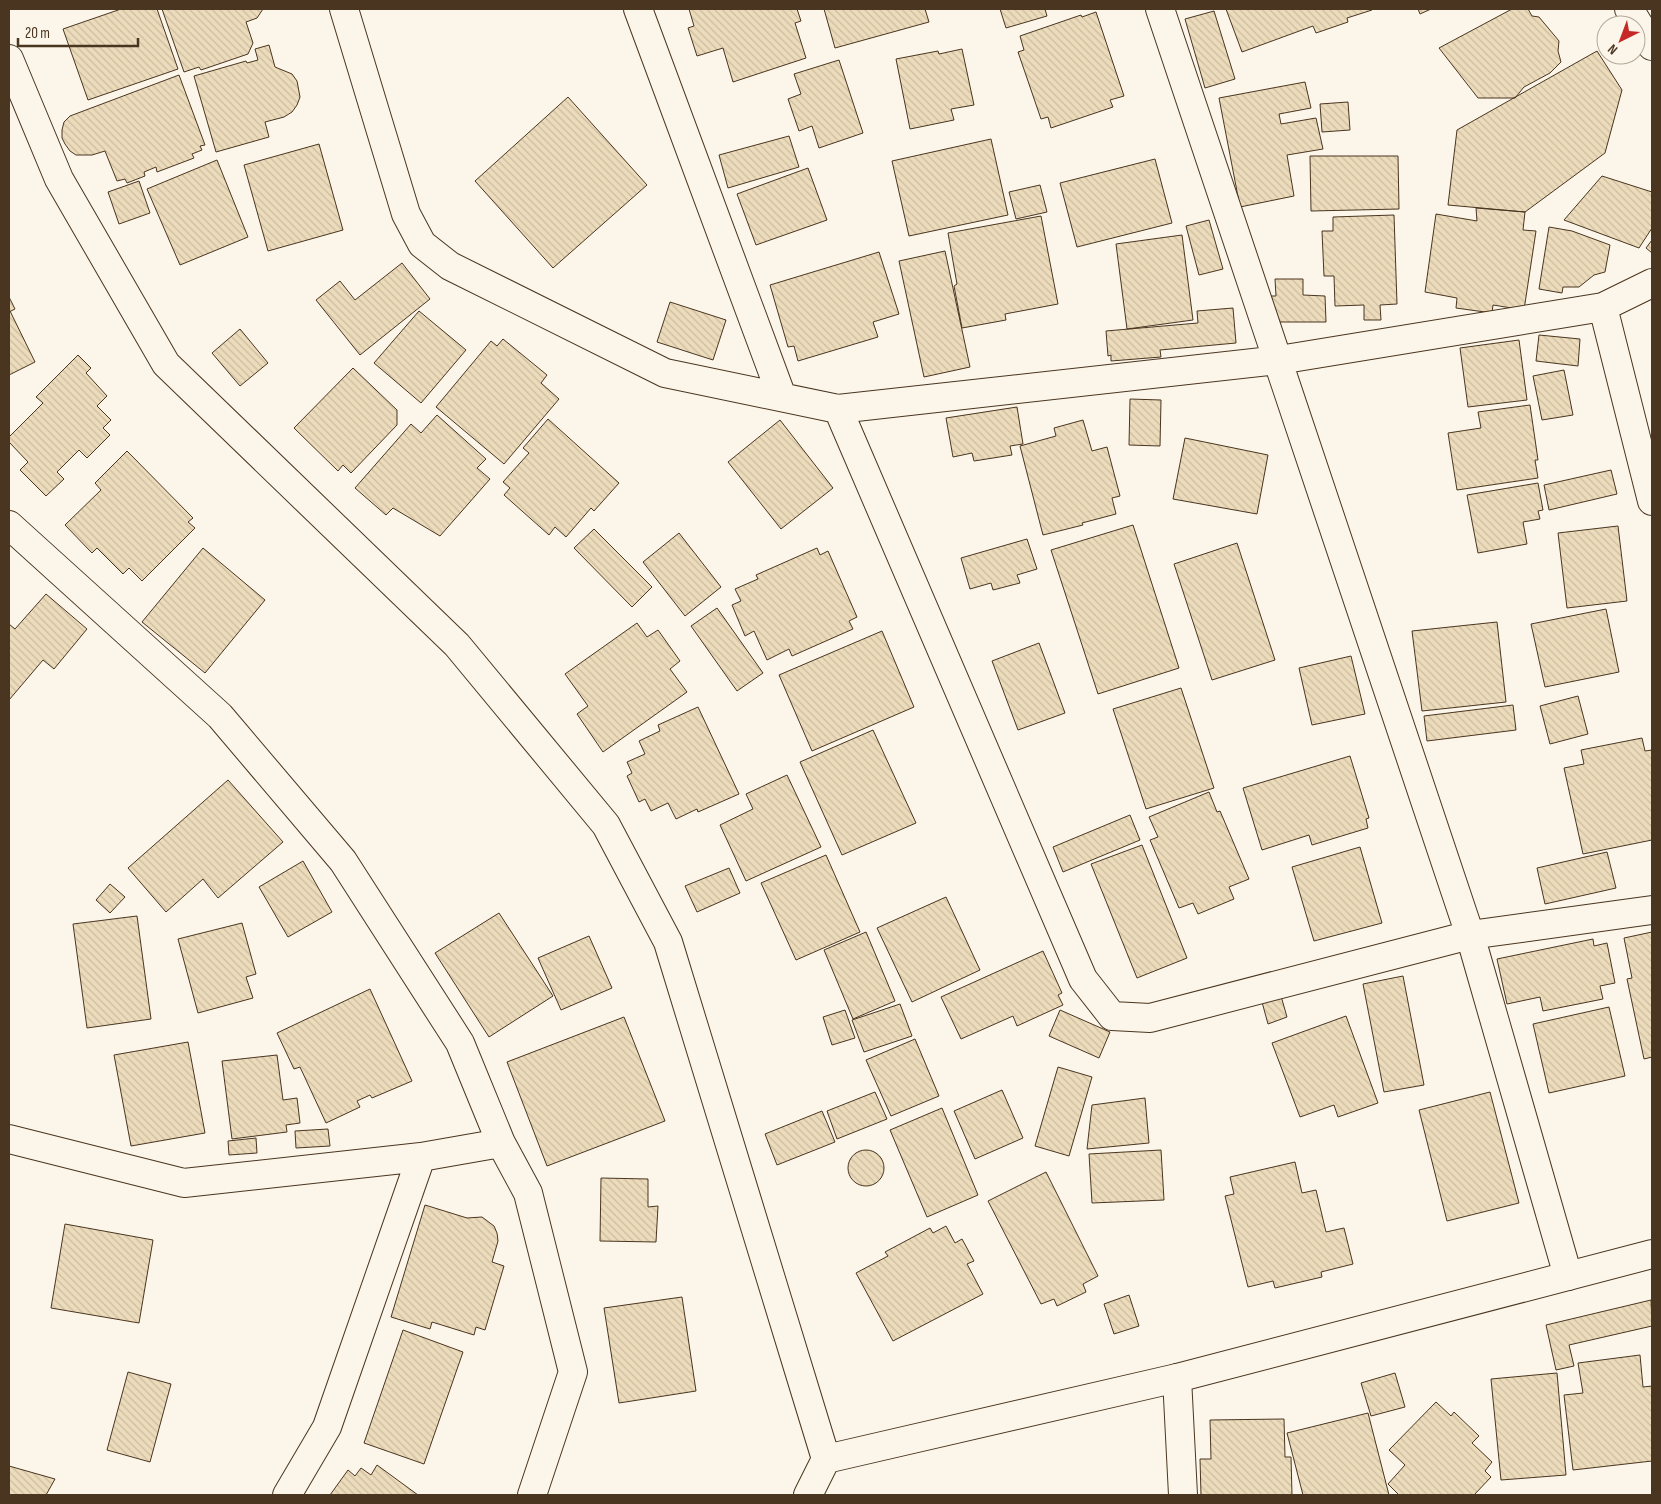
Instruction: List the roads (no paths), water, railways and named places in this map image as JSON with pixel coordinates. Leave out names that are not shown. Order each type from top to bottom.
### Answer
[{"type":"street","points":[[344,9],[406,214],[422,244],[450,266],[665,373],[838,409],[1279,360],[1603,307],[1652,283]]},
{"type":"street","points":[[638,9],[782,397]]},
{"type":"street","points":[[1160,9],[1470,935],[1568,1276]]},
{"type":"street","points":[[1630,9],[1652,46]]},
{"type":"street","points":[[9,59],[59,179],[166,364],[456,645],[606,825],[668,942],[826,1459],[808,1495]]},
{"type":"street","points":[[1603,307],[1652,501]]},
{"type":"street","points":[[838,409],[1083,979],[1112,1016],[1150,1018],[1470,935],[1652,910]]},
{"type":"street","points":[[9,525],[220,716],[343,861],[460,1043],[501,1143],[528,1193],[573,1372],[532,1495]]},
{"type":"street","points":[[9,1139],[184,1183],[421,1157],[501,1143]]},
{"type":"street","points":[[287,1495],[327,1426],[421,1157]]},
{"type":"street","points":[[826,1459],[1177,1378],[1652,1254]]},
{"type":"street","points":[[1177,1378],[1183,1495]]}]
